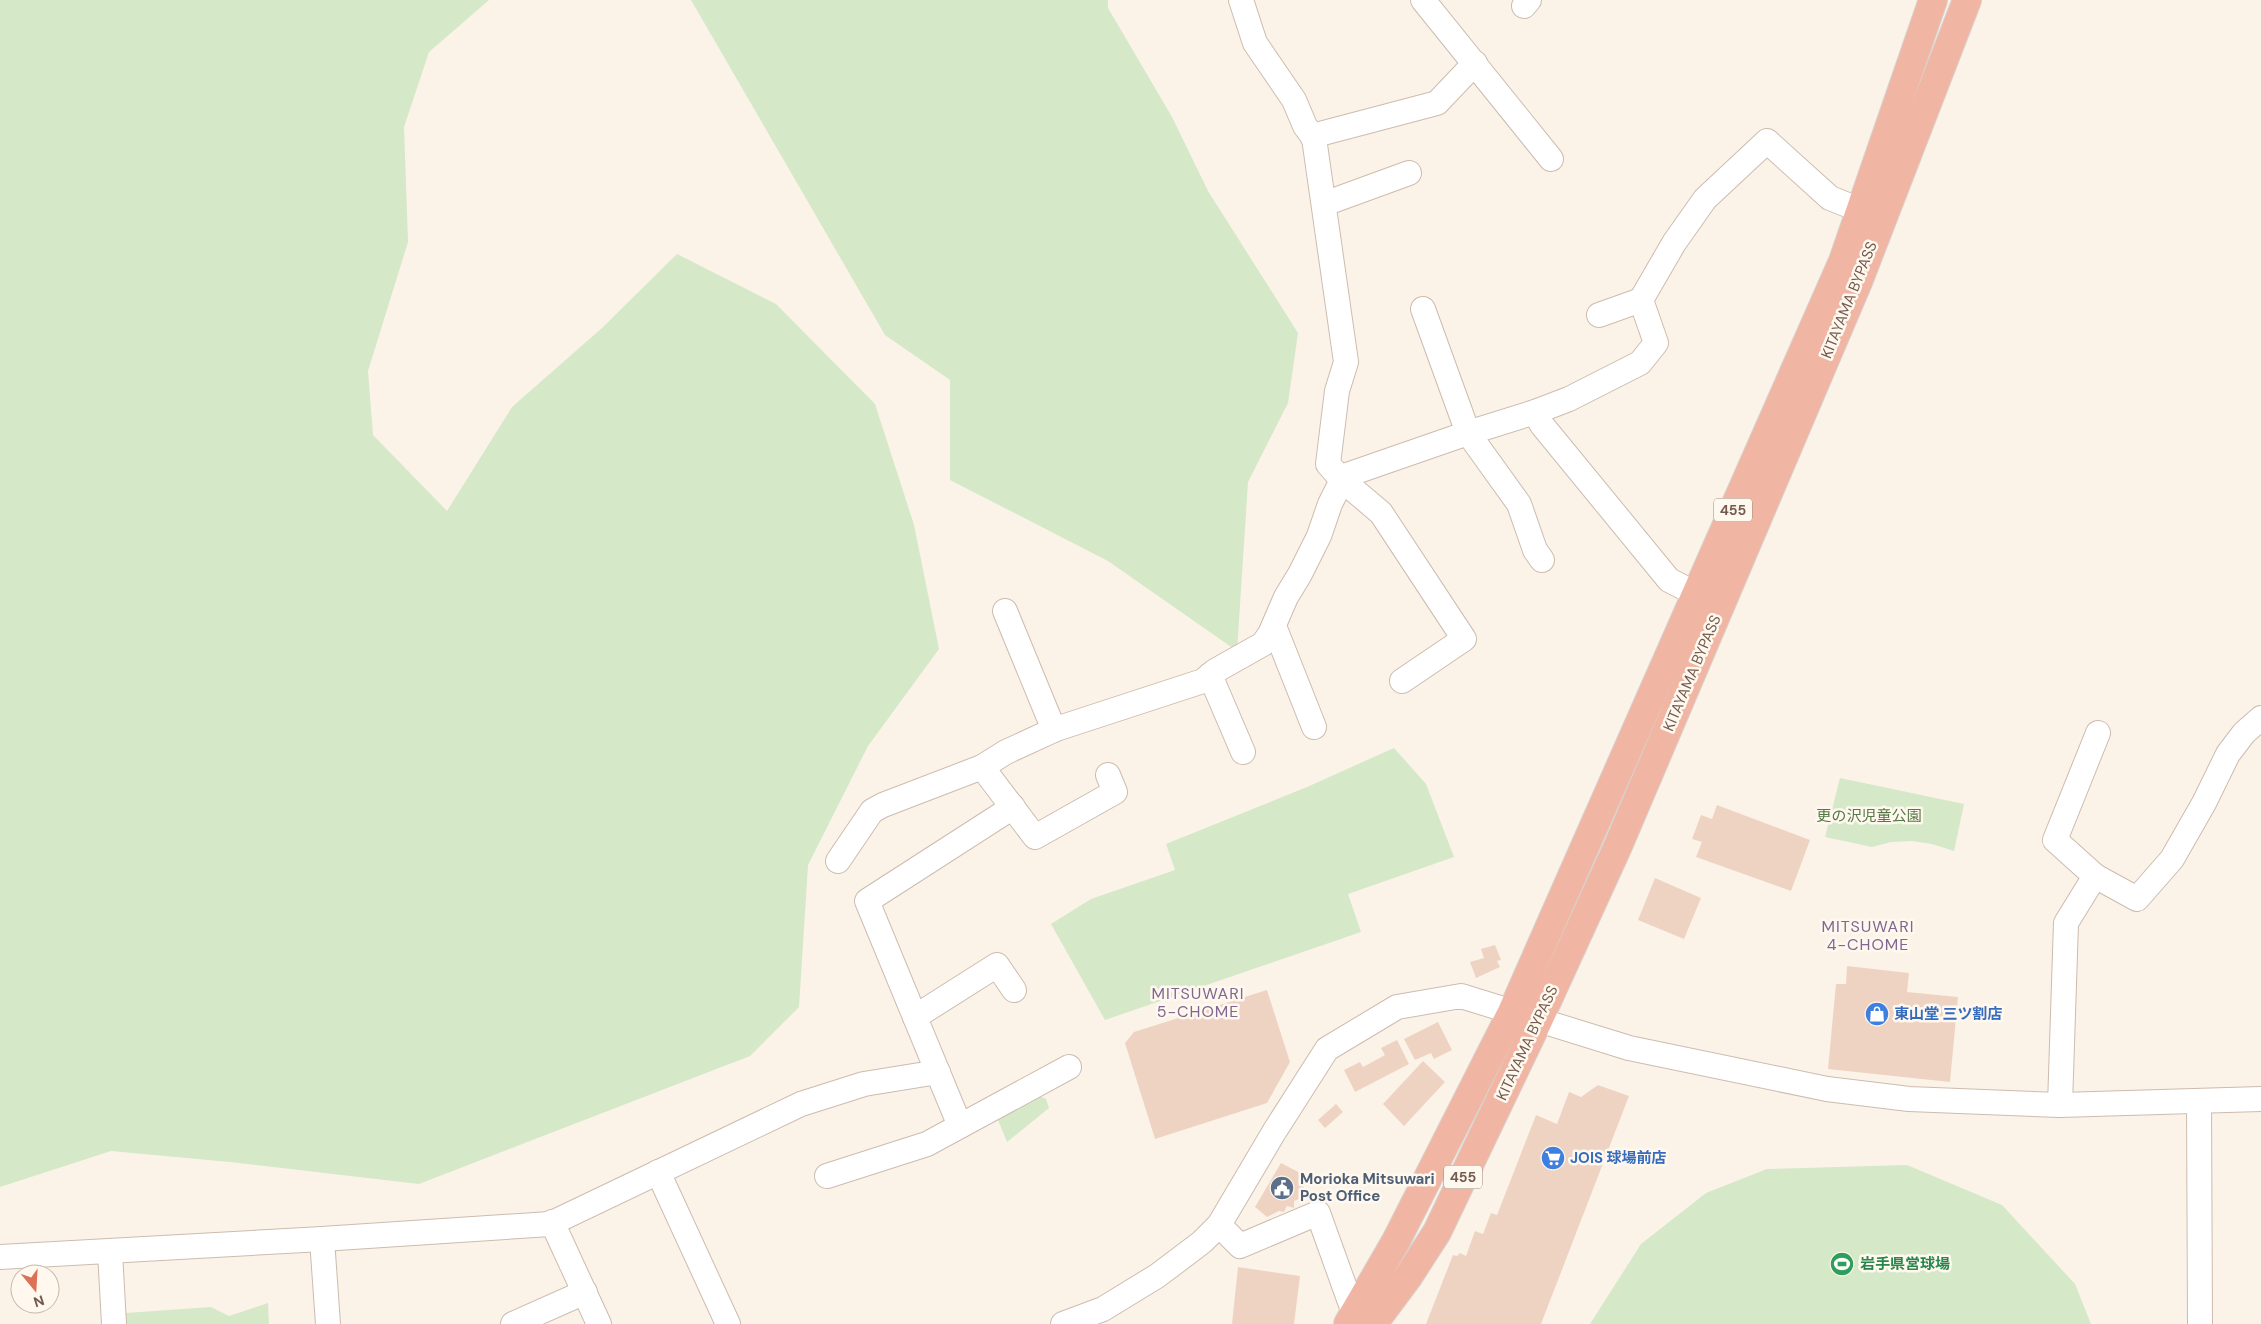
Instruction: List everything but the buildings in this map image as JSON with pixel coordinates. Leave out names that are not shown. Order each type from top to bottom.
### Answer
[{"type":"highway","name":"KITAYAMA BYPASS","points":[[1358,1320],[1512,1012],[1843,260],[1933,0]]},
{"type":"highway","name":"KITAYAMA BYPASS","points":[[1358,1320],[1408,1277],[1437,1232],[1538,1021],[1618,846],[1858,282],[1967,0]]},
{"type":"street","points":[[1241,0],[1255,43],[1294,100],[1305,126],[1312,136],[1324,204],[1346,362],[1336,392],[1328,464],[1342,480],[1381,513],[1464,639],[1402,681]]},
{"type":"street","points":[[1423,0],[1551,158]]},
{"type":"street","points":[[1312,136],[1437,102],[1474,64]]},
{"type":"street","points":[[1599,315],[1641,300],[1674,242],[1705,199],[1760,146],[1768,141],[1830,198],[1860,210]]},
{"type":"street","points":[[1324,204],[1409,173]]},
{"type":"street","points":[[838,862],[872,811],[982,767],[1006,752],[1054,730],[1203,681],[1263,644],[1274,626],[1286,596],[1300,574],[1319,536],[1330,504],[1344,476],[1535,412],[1590,390],[1640,363],[1656,343],[1641,300]]},
{"type":"street","points":[[1423,309],[1468,433],[1519,504],[1534,550],[1542,560]]},
{"type":"street","points":[[1535,412],[1542,425],[1670,580],[1696,594]]},
{"type":"street","points":[[1005,611],[1054,730]]},
{"type":"street","points":[[1274,626],[1314,727]]},
{"type":"street","points":[[1210,675],[1242,752]]},
{"type":"street","points":[[2098,733],[2055,840],[2095,876],[2137,899],[2172,859],[2204,803],[2228,754],[2244,733],[2261,718]]},
{"type":"street","points":[[982,767],[1035,837],[1115,792],[1108,775]]},
{"type":"street","points":[[960,1126],[867,901],[1013,807]]},
{"type":"street","points":[[2060,1105],[2066,923],[2095,876]]},
{"type":"street","points":[[915,1017],[997,965],[1014,990]]},
{"type":"street","points":[[1063,1324],[1103,1309],[1157,1276],[1202,1242],[1220,1225],[1274,1132],[1327,1049],[1397,1007],[1461,996],[1629,1048],[1827,1089],[1909,1099],[2060,1105],[2261,1099]]},
{"type":"street","points":[[827,1176],[927,1144],[1069,1067]]},
{"type":"street","points":[[0,1257],[322,1239],[552,1222],[801,1104],[864,1084],[938,1072]]},
{"type":"street","points":[[2199,1101],[2200,1324]]},
{"type":"street","points":[[658,1172],[728,1324]]},
{"type":"street","points":[[1220,1225],[1240,1246],[1318,1213],[1358,1320]]},
{"type":"street","points":[[552,1222],[599,1324]]},
{"type":"street","points":[[322,1239],[328,1324]]},
{"type":"street","points":[[110,1252],[114,1324]]},
{"type":"street","points":[[513,1324],[584,1292]]},
{"type":"green space","points":[[0,0],[489,0],[429,52],[404,127],[408,242],[368,371],[373,435],[447,511],[512,407],[602,328],[677,254],[776,304],[875,404],[914,525],[939,649],[868,746],[808,865],[799,1007],[750,1056],[419,1184],[230,1162],[111,1151],[0,1187]]},
{"type":"green space","points":[[691,0],[1108,0],[1108,8],[1172,117],[1208,191],[1298,333],[1288,403],[1248,482],[1237,651],[1108,561],[950,480],[950,380],[885,335]]},
{"type":"green space","points":[[1394,748],[1426,784],[1454,857],[1348,894],[1361,932],[1105,1020],[1051,924],[1091,899],[1175,870],[1166,844],[1307,787]]},
{"type":"green space","name":"更の沢児童公園","points":[[1840,778],[1964,804],[1954,851],[1932,844],[1912,841],[1891,842],[1872,847],[1825,837]]},
{"type":"green space","points":[[1040,1096],[1046,1099],[1049,1108],[1007,1142],[998,1120]]},
{"type":"green space","name":"岩手県営球場","points":[[1907,1165],[2002,1205],[2075,1284],[2091,1324],[1590,1324],[1641,1244],[1706,1193],[1767,1169]]},
{"type":"green space","points":[[268,1303],[269,1324],[126,1324],[126,1313],[211,1307],[229,1316]]},
{"type":"place","name":"東山堂 三ツ割店","points":[[1877,1014]]},
{"type":"place","name":"JOIS 球場前店","points":[[1553,1158]]},
{"type":"place","name":"Morioka Mitsuwari Post Office","points":[[1282,1188]]},
{"type":"place","name":"岩手県営球場","points":[[1842,1264]]},
{"type":"district","name":"MITSUWARI 4-CHOME","points":[[1868,935]]},
{"type":"district","name":"MITSUWARI 5-CHOME","points":[[1198,1002]]}]
